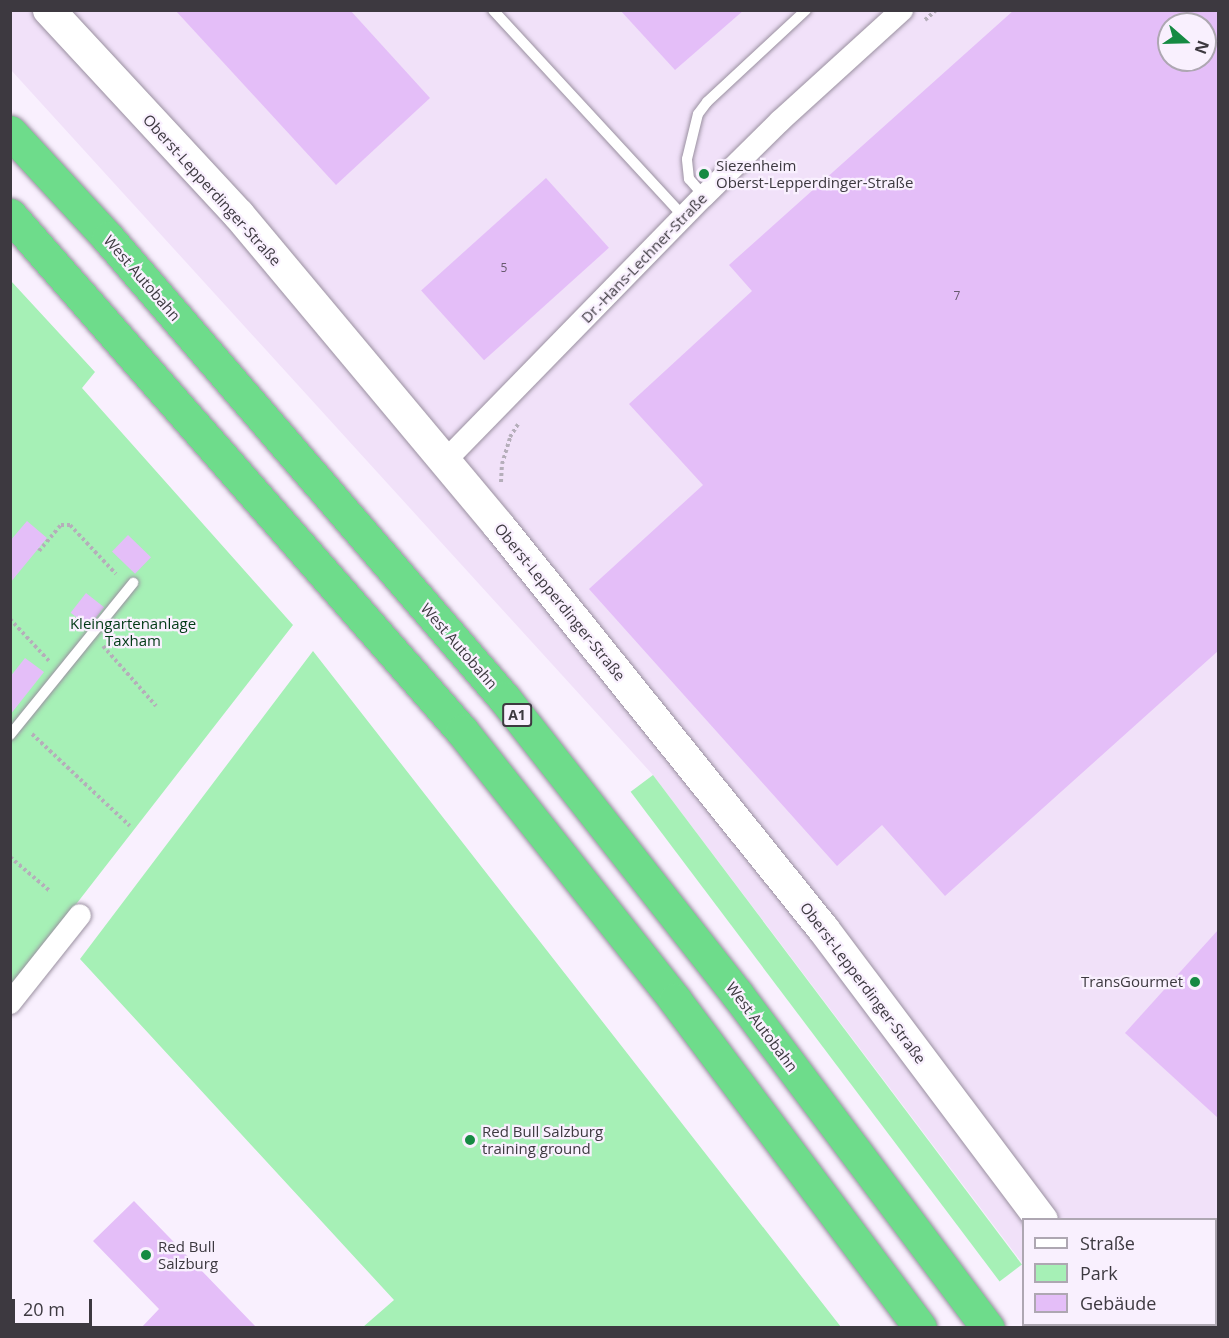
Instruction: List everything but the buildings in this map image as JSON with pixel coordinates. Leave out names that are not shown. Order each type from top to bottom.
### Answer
[{"type":"highway","name":"West Autobahn","points":[[10,132],[108,238],[504,698],[737,994],[988,1328]]},
{"type":"highway","points":[[10,215],[462,731],[675,999],[920,1328]]},
{"type":"street","name":"Oberst-Lepperdinger-Straße","points":[[49,10],[239,214],[527,560],[824,930],[1040,1218]]},
{"type":"street","name":"Dr.-Hans-Lechner-Straße","points":[[444,462],[704,196],[780,121],[902,10]]},
{"type":"street","points":[[10,1003],[80,915]]},
{"type":"lane","points":[[492,10],[684,216]]},
{"type":"lane","points":[[704,196],[689,179],[687,159],[698,114],[707,102],[806,10]]},
{"type":"lane","points":[[10,735],[130,587]]},
{"type":"path","points":[[918,27],[936,10]]},
{"type":"path","points":[[505,490],[501,482],[502,464],[510,437],[521,420]]},
{"type":"path","points":[[39,551],[61,525],[70,525],[130,587]]},
{"type":"path","points":[[10,620],[61,674]]},
{"type":"path","points":[[92,634],[156,706]]},
{"type":"path","points":[[20,723],[130,826]]},
{"type":"path","points":[[10,857],[50,891]]},
{"type":"shaded area","points":[[11,10],[1218,11],[1218,1327],[1070,1326],[1217,1326],[1217,1218],[1022,1218],[1022,1263],[653,775],[11,70]]},
{"type":"green space","name":"Kleingartenanlage Taxham","points":[[11,281],[95,372],[82,388],[293,625],[11,988]]},
{"type":"green space","name":"Red Bull Salzburg training ground","points":[[313,651],[841,1327],[363,1327],[394,1300],[80,959]]},
{"type":"green space","points":[[653,775],[1022,1265],[1000,1281],[631,792]]},
{"type":"place","name":"Siezenheim Oberst-Lepperdinger-Straße","points":[[704,174]]},
{"type":"place","name":"TransGourmet","points":[[1195,982]]},
{"type":"place","name":"Red Bull Salzburg training ground","points":[[470,1140]]},
{"type":"place","name":"Red Bull Salzburg","points":[[146,1255]]}]
